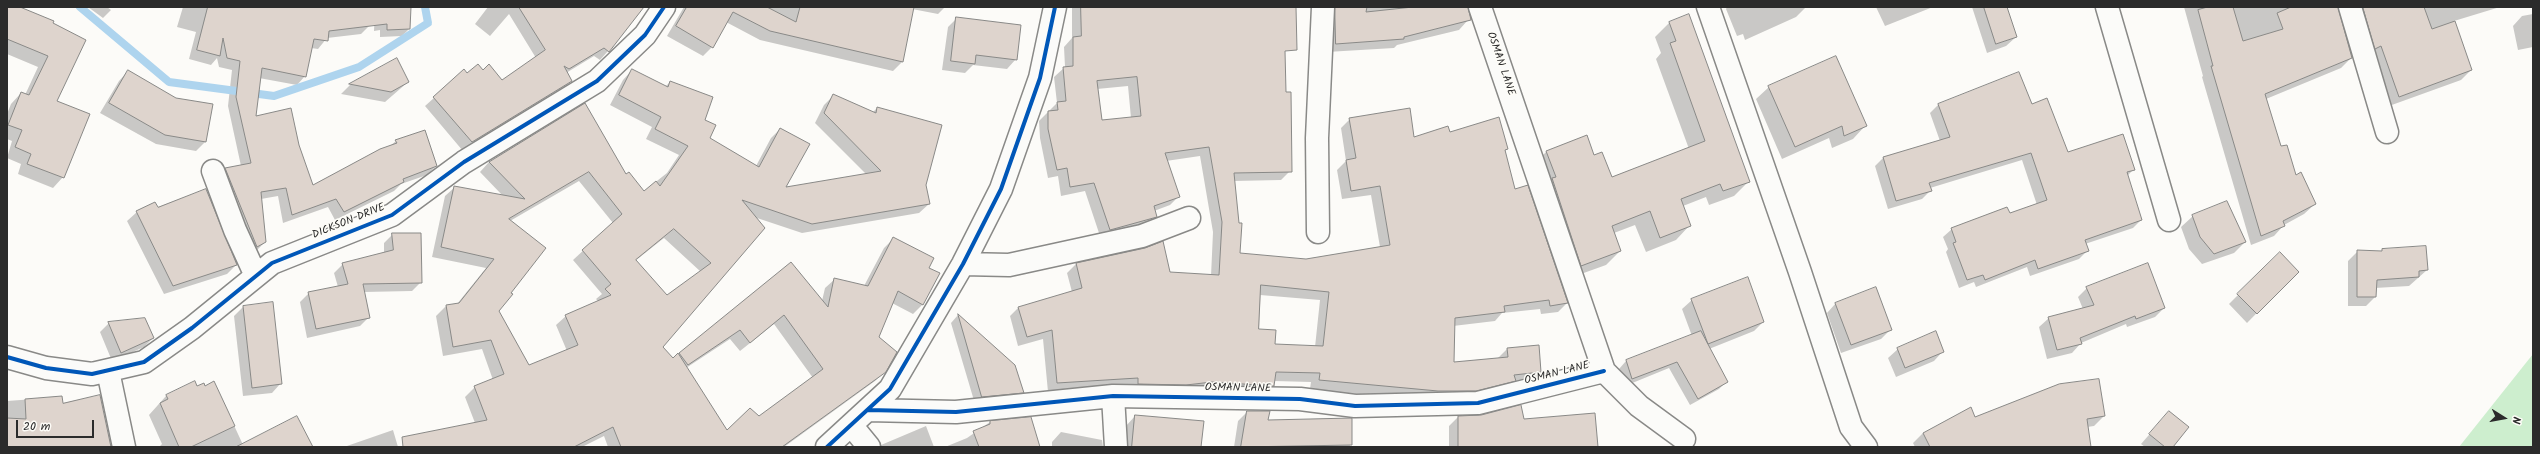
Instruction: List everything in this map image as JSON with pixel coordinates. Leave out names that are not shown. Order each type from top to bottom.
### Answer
[{"type":"street","name":"DICKSON DRIVE","points":[[7,358],[46,368],[92,374],[144,362],[192,328],[272,263],[392,215],[464,162],[597,81],[645,35],[664,7]]},
{"type":"street","points":[[827,447],[890,389],[963,264],[1001,189],[1040,78],[1055,7]]},
{"type":"street","points":[[1318,232],[1316,138],[1323,7]]},
{"type":"street","name":"OSMAN LANE","points":[[1480,7],[1604,371],[1639,406],[1684,439]]},
{"type":"street","points":[[1708,7],[1852,427],[1866,447]]},
{"type":"street","points":[[2107,7],[2169,220]]},
{"type":"street","points":[[2350,7],[2387,132]]},
{"type":"street","points":[[213,171],[234,230],[256,276]]},
{"type":"street","points":[[963,264],[1009,265],[1142,236],[1189,218]]},
{"type":"street","points":[[108,371],[124,447]]},
{"type":"street","name":"OSMAN LANE","points":[[868,410],[956,412],[1112,396],[1300,399],[1356,406],[1478,403],[1604,371]]},
{"type":"street","points":[[1112,396],[1116,447]]},
{"type":"street","points":[[851,425],[869,447]]},
{"type":"green space","points":[[2533,354],[2533,447],[2459,447]]},
{"type":"building","points":[[7,7],[20,7],[54,21],[53,23],[86,40],[57,101],[90,114],[64,178],[27,164],[31,154],[15,147],[22,130],[8,125],[21,92],[29,95],[48,56],[7,39]]},
{"type":"building","points":[[208,7],[411,7],[410,29],[387,30],[387,24],[329,31],[328,41],[314,39],[306,77],[262,68],[256,116],[291,108],[299,145],[313,185],[380,149],[397,143],[395,140],[425,130],[437,166],[403,179],[404,182],[344,212],[336,199],[292,215],[286,188],[261,192],[266,242],[257,247],[225,168],[251,163],[236,97],[240,61],[227,58],[223,38],[220,56],[197,50]]},
{"type":"building","points":[[519,7],[644,7],[609,52],[604,48],[569,69],[564,66],[572,81],[472,142],[433,97],[464,69],[467,73],[478,64],[483,70],[489,64],[502,80],[545,50]]},
{"type":"building","points":[[687,7],[767,7],[796,22],[800,7],[914,7],[903,62],[770,31],[733,12],[713,48],[676,26]]},
{"type":"building","points":[[1081,7],[1296,7],[1297,50],[1285,51],[1286,92],[1291,92],[1292,172],[1234,173],[1239,223],[1242,223],[1240,253],[1306,259],[1390,245],[1380,186],[1351,191],[1346,160],[1356,158],[1349,118],[1410,108],[1414,137],[1448,126],[1450,132],[1499,117],[1508,149],[1505,150],[1515,189],[1528,185],[1568,303],[1550,306],[1549,300],[1504,306],[1505,312],[1455,318],[1454,362],[1508,357],[1507,348],[1539,345],[1541,372],[1514,375],[1516,381],[1476,391],[1438,391],[1319,380],[1320,373],[1276,372],[1274,386],[1212,382],[1186,385],[1138,384],[1138,378],[1057,383],[1052,330],[1027,337],[1018,307],[1082,288],[1076,263],[1145,248],[1163,241],[1170,272],[1219,275],[1222,222],[1209,147],[1165,153],[1180,197],[1154,206],[1157,217],[1110,230],[1094,183],[1070,187],[1067,168],[1057,170],[1048,129],[1048,111],[1058,110],[1057,102],[1066,101],[1063,67],[1073,66],[1073,37],[1081,36]],"holes":[[[1137,77],[1141,116],[1102,120],[1097,81]],[[1261,285],[1329,292],[1323,346],[1275,344],[1276,330],[1259,329]]]},
{"type":"building","points":[[1335,7],[1367,7],[1366,12],[1413,7],[1468,7],[1471,20],[1404,37],[1404,39],[1336,44]]},
{"type":"building","points":[[1984,7],[2007,7],[2017,37],[1996,44]]},
{"type":"building","points":[[2208,7],[2233,7],[2243,41],[2283,29],[2277,13],[2291,7],[2338,7],[2352,58],[2265,94],[2281,146],[2287,145],[2296,175],[2301,172],[2316,204],[2283,221],[2285,226],[2261,236],[2211,66],[2213,66],[2198,10]]},
{"type":"building","points":[[2363,7],[2424,7],[2432,29],[2455,21],[2472,70],[2399,97],[2381,46],[2375,49]]},
{"type":"building","points":[[1689,14],[1750,182],[1723,191],[1720,184],[1681,199],[1691,226],[1660,238],[1650,211],[1612,226],[1621,251],[1581,266],[1552,178],[1556,177],[1546,151],[1587,135],[1594,155],[1602,152],[1612,177],[1705,141],[1670,43],[1676,41],[1669,22]]},
{"type":"building","points":[[956,17],[1021,25],[1017,60],[976,55],[975,64],[951,61]]},
{"type":"building","points":[[1836,56],[1867,126],[1844,136],[1842,126],[1795,147],[1768,86]]},
{"type":"building","points":[[397,58],[409,82],[391,92],[349,84]]},
{"type":"building","points":[[632,69],[668,87],[670,81],[713,97],[705,120],[716,125],[710,138],[759,167],[780,128],[810,144],[786,187],[881,171],[824,113],[833,94],[876,113],[877,107],[942,125],[926,185],[930,204],[812,224],[742,200],[765,228],[663,347],[673,358],[678,353],[727,430],[750,408],[759,416],[823,369],[784,315],[750,343],[740,330],[688,365],[679,353],[791,262],[828,307],[834,278],[868,286],[893,237],[934,258],[929,268],[940,273],[923,305],[898,291],[879,337],[897,352],[886,372],[782,447],[621,447],[613,427],[574,447],[403,447],[402,437],[487,420],[474,386],[504,374],[491,340],[453,347],[446,305],[459,303],[494,259],[441,247],[454,186],[525,199],[489,162],[585,103],[626,174],[629,172],[644,191],[656,181],[660,186],[688,146],[655,129],[661,117],[619,95]],"holes":[[[589,172],[622,214],[582,250],[611,284],[605,289],[611,295],[565,315],[578,345],[529,365],[499,311],[546,248],[509,219]],[[674,229],[711,263],[667,295],[636,260]]]},
{"type":"building","points":[[128,70],[176,98],[213,104],[206,142],[165,135],[109,103]]},
{"type":"building","points":[[2019,72],[2032,104],[2047,98],[2068,152],[2123,134],[2135,170],[2127,172],[2142,220],[2085,240],[2089,251],[2038,269],[2035,260],[1985,280],[1983,275],[1967,280],[1953,243],[1956,242],[1951,228],[2007,207],[2010,213],[2047,200],[2031,153],[1929,183],[1932,191],[1896,201],[1883,157],[1950,137],[1938,104]]},
{"type":"building","points":[[206,189],[237,265],[173,286],[136,211],[155,202],[158,207]]},
{"type":"building","points":[[2227,201],[2246,242],[2214,254],[2200,237],[2192,215]]},
{"type":"building","points":[[392,233],[421,233],[422,283],[363,284],[370,318],[316,329],[308,292],[348,284],[342,263],[393,250]]},
{"type":"building","points":[[2426,246],[2428,270],[2419,271],[2419,277],[2377,280],[2376,297],[2357,297],[2357,250],[2382,251],[2382,249]]},
{"type":"building","points":[[2280,252],[2299,272],[2257,314],[2237,294]]},
{"type":"building","points":[[2148,263],[2165,308],[2136,319],[2135,316],[2080,338],[2082,344],[2057,350],[2048,317],[2094,305],[2086,287]]},
{"type":"building","points":[[1748,277],[1764,322],[1708,344],[1691,299]]},
{"type":"building","points":[[1876,287],[1892,330],[1851,345],[1835,303]]},
{"type":"building","points":[[273,302],[282,384],[252,388],[243,306]]},
{"type":"building","points":[[958,314],[1015,365],[1024,393],[982,397]]},
{"type":"building","points":[[145,318],[154,338],[121,353],[108,322]]},
{"type":"building","points":[[1701,331],[1728,382],[1698,399],[1677,362],[1632,379],[1626,360]]},
{"type":"building","points":[[1936,331],[1944,352],[1905,368],[1897,348]]},
{"type":"building","points":[[2099,379],[2105,416],[2087,419],[2091,447],[1930,447],[1923,433],[1971,407],[1975,417],[2059,384]]},
{"type":"building","points":[[195,381],[197,386],[204,383],[205,386],[214,381],[235,426],[191,447],[179,447],[160,403],[168,399],[166,395]]},
{"type":"building","points":[[100,395],[111,447],[7,447],[7,418],[26,419],[25,399],[62,396],[63,403]]},
{"type":"building","points":[[1521,405],[1524,419],[1595,413],[1598,447],[1458,447],[1458,416],[1481,415]]},
{"type":"building","points":[[1247,411],[1270,411],[1268,420],[1352,418],[1352,445],[1241,447]]},
{"type":"building","points":[[2169,411],[2189,427],[2173,447],[2165,447],[2149,434]]},
{"type":"building","points":[[1135,415],[1204,421],[1201,447],[1132,447]]},
{"type":"building","points":[[297,416],[313,447],[236,447]]},
{"type":"building","points":[[1031,417],[1040,447],[979,447],[973,431],[990,424],[990,421]]},
{"type":"waterway","points":[[80,7],[169,82],[274,96],[359,67],[428,23],[425,7]]},
{"type":"cycle path","points":[[7,357],[46,368],[92,374],[144,362],[192,328],[272,263],[392,215],[464,162],[597,81],[645,35],[664,7]]},
{"type":"cycle path","points":[[827,447],[890,389],[963,264],[1001,189],[1040,78],[1055,7]]},
{"type":"cycle path","points":[[868,410],[956,412],[1113,396],[1300,399],[1355,406],[1478,403],[1604,371]]}]
